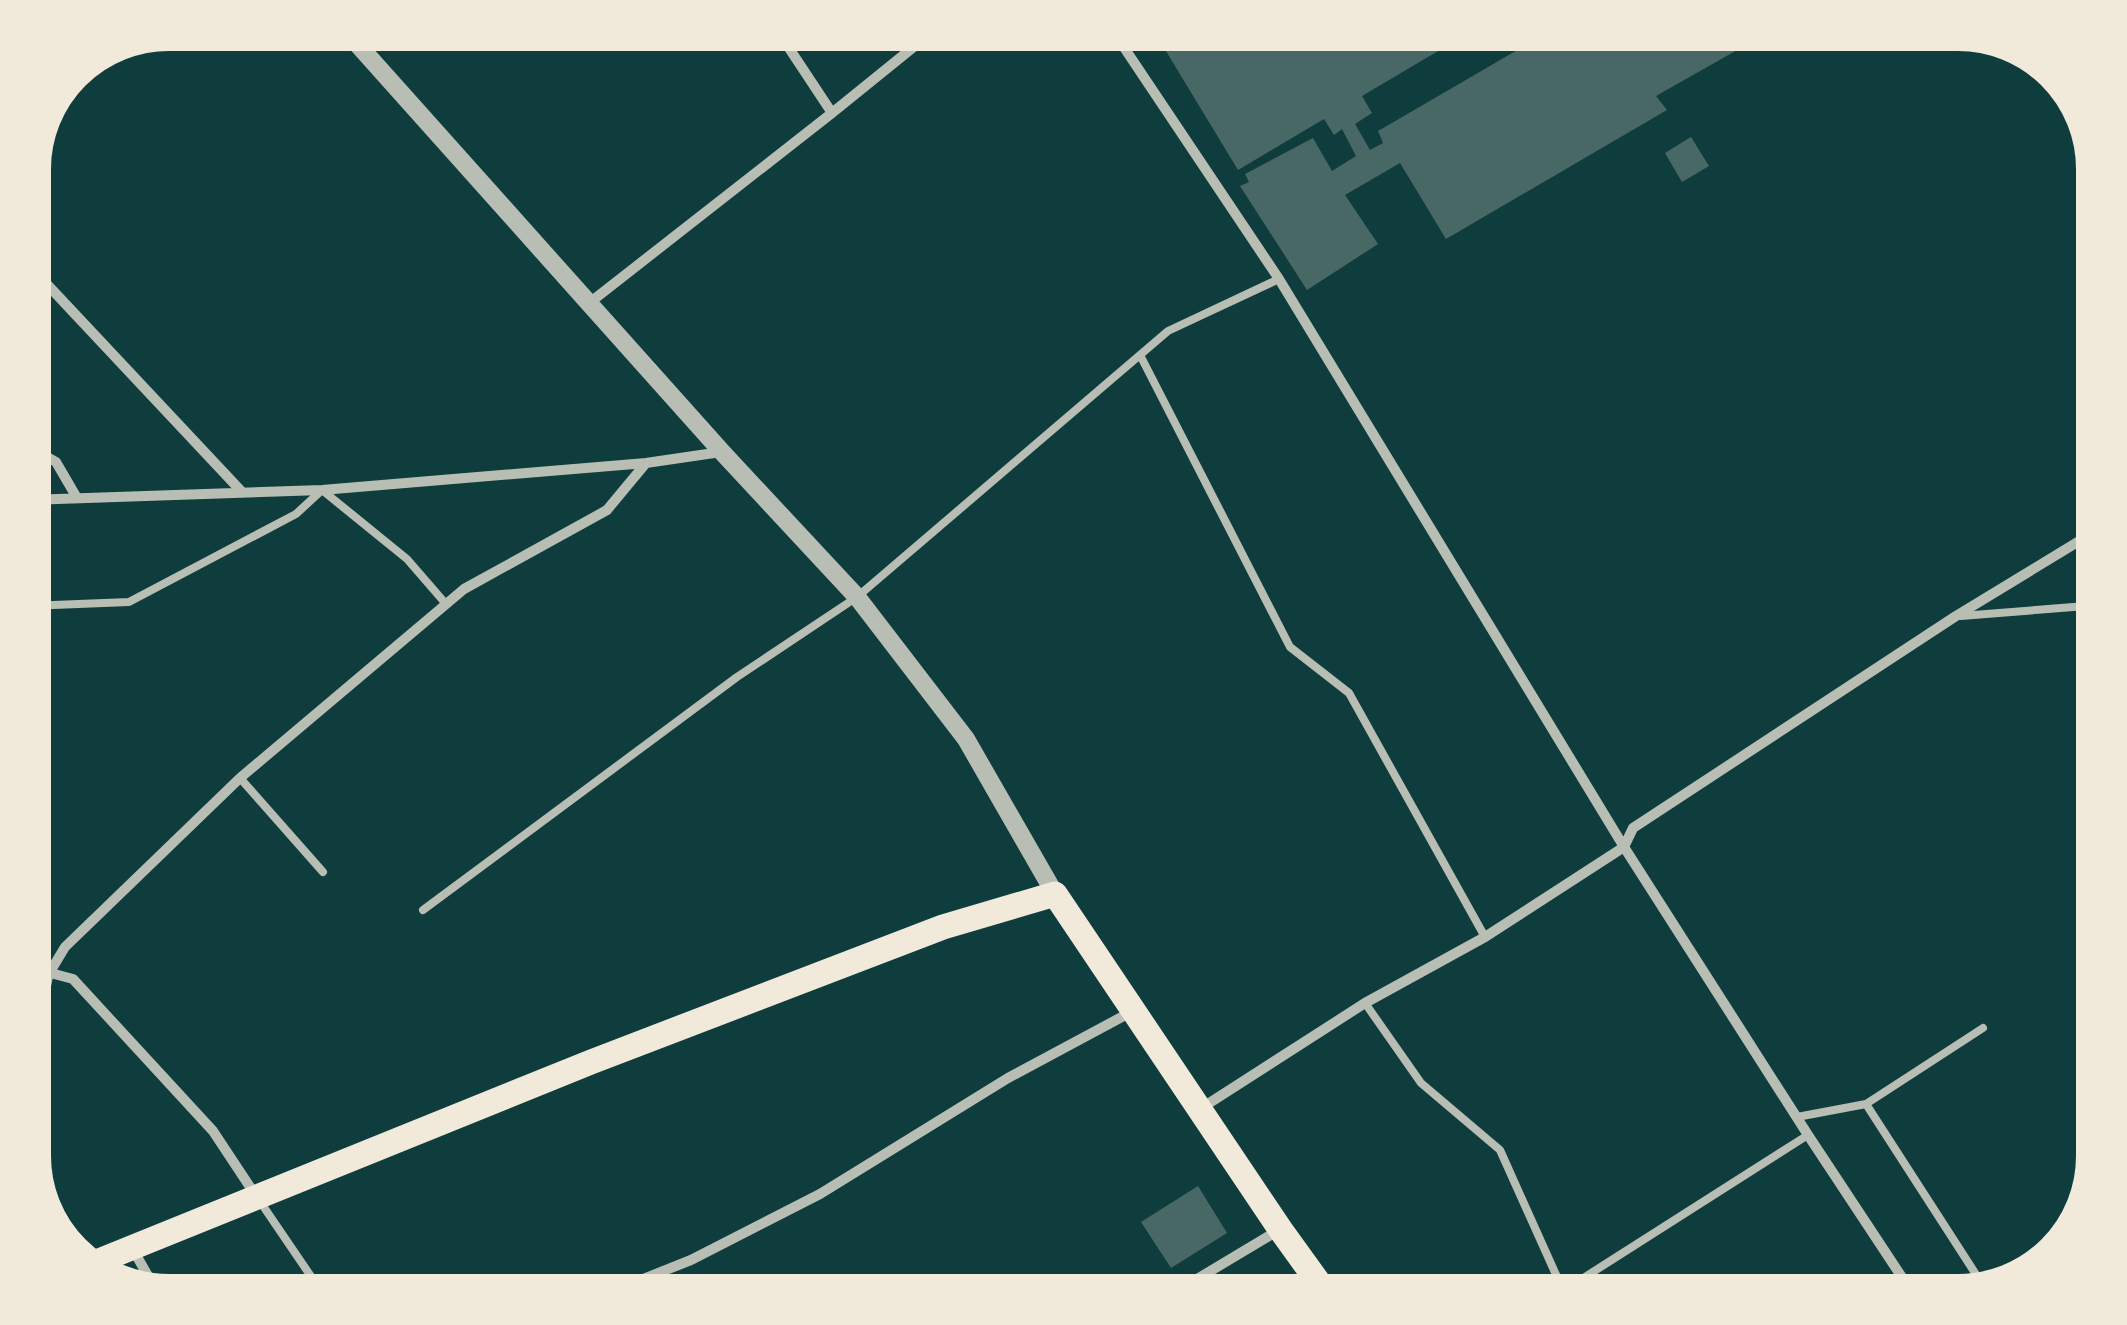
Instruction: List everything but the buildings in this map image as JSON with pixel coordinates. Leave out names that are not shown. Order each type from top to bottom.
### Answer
[{"type":"main road","points":[[102,1260],[610,1055],[925,934],[1055,894],[1316,1280]]},
{"type":"street","points":[[359,45],[588,304],[857,597],[966,739],[1055,894]]},
{"type":"street","points":[[787,45],[832,114]]},
{"type":"street","points":[[588,304],[915,45]]},
{"type":"street","points":[[1123,45],[1279,280],[1624,847],[1903,1280]]},
{"type":"street","points":[[45,282],[242,492]]},
{"type":"street","points":[[45,499],[322,490],[646,463],[722,452]]},
{"type":"street","points":[[45,456],[56,462],[77,498]]},
{"type":"street","points":[[50,972],[65,948],[240,778],[464,589],[607,510],[646,463]]},
{"type":"street","points":[[1199,1110],[1365,1003],[1485,937],[1624,847],[1633,828],[1956,616],[2082,538]]},
{"type":"street","points":[[45,971],[73,979],[213,1130],[256,1196]]},
{"type":"street","points":[[639,1280],[691,1260],[820,1194],[1008,1078],[1132,1011]]},
{"type":"street","points":[[1196,1280],[1280,1229]]},
{"type":"street","points":[[132,1248],[150,1279]]},
{"type":"lane","points":[[423,910],[737,677],[857,597],[1168,331],[1279,280]]},
{"type":"lane","points":[[1140,355],[1290,647],[1348,693],[1485,937]]},
{"type":"lane","points":[[45,605],[129,602],[296,514],[322,490],[408,559],[446,604]]},
{"type":"lane","points":[[1956,616],[2082,607]]},
{"type":"lane","points":[[240,778],[323,872]]},
{"type":"lane","points":[[45,996],[50,972]]},
{"type":"lane","points":[[1365,1003],[1421,1083],[1500,1150],[1558,1280]]},
{"type":"lane","points":[[1796,1117],[1866,1104],[1984,1028]]},
{"type":"lane","points":[[1866,1104],[1978,1278]]},
{"type":"lane","points":[[1585,1280],[1808,1135]]},
{"type":"lane","points":[[256,1196],[313,1280]]}]
